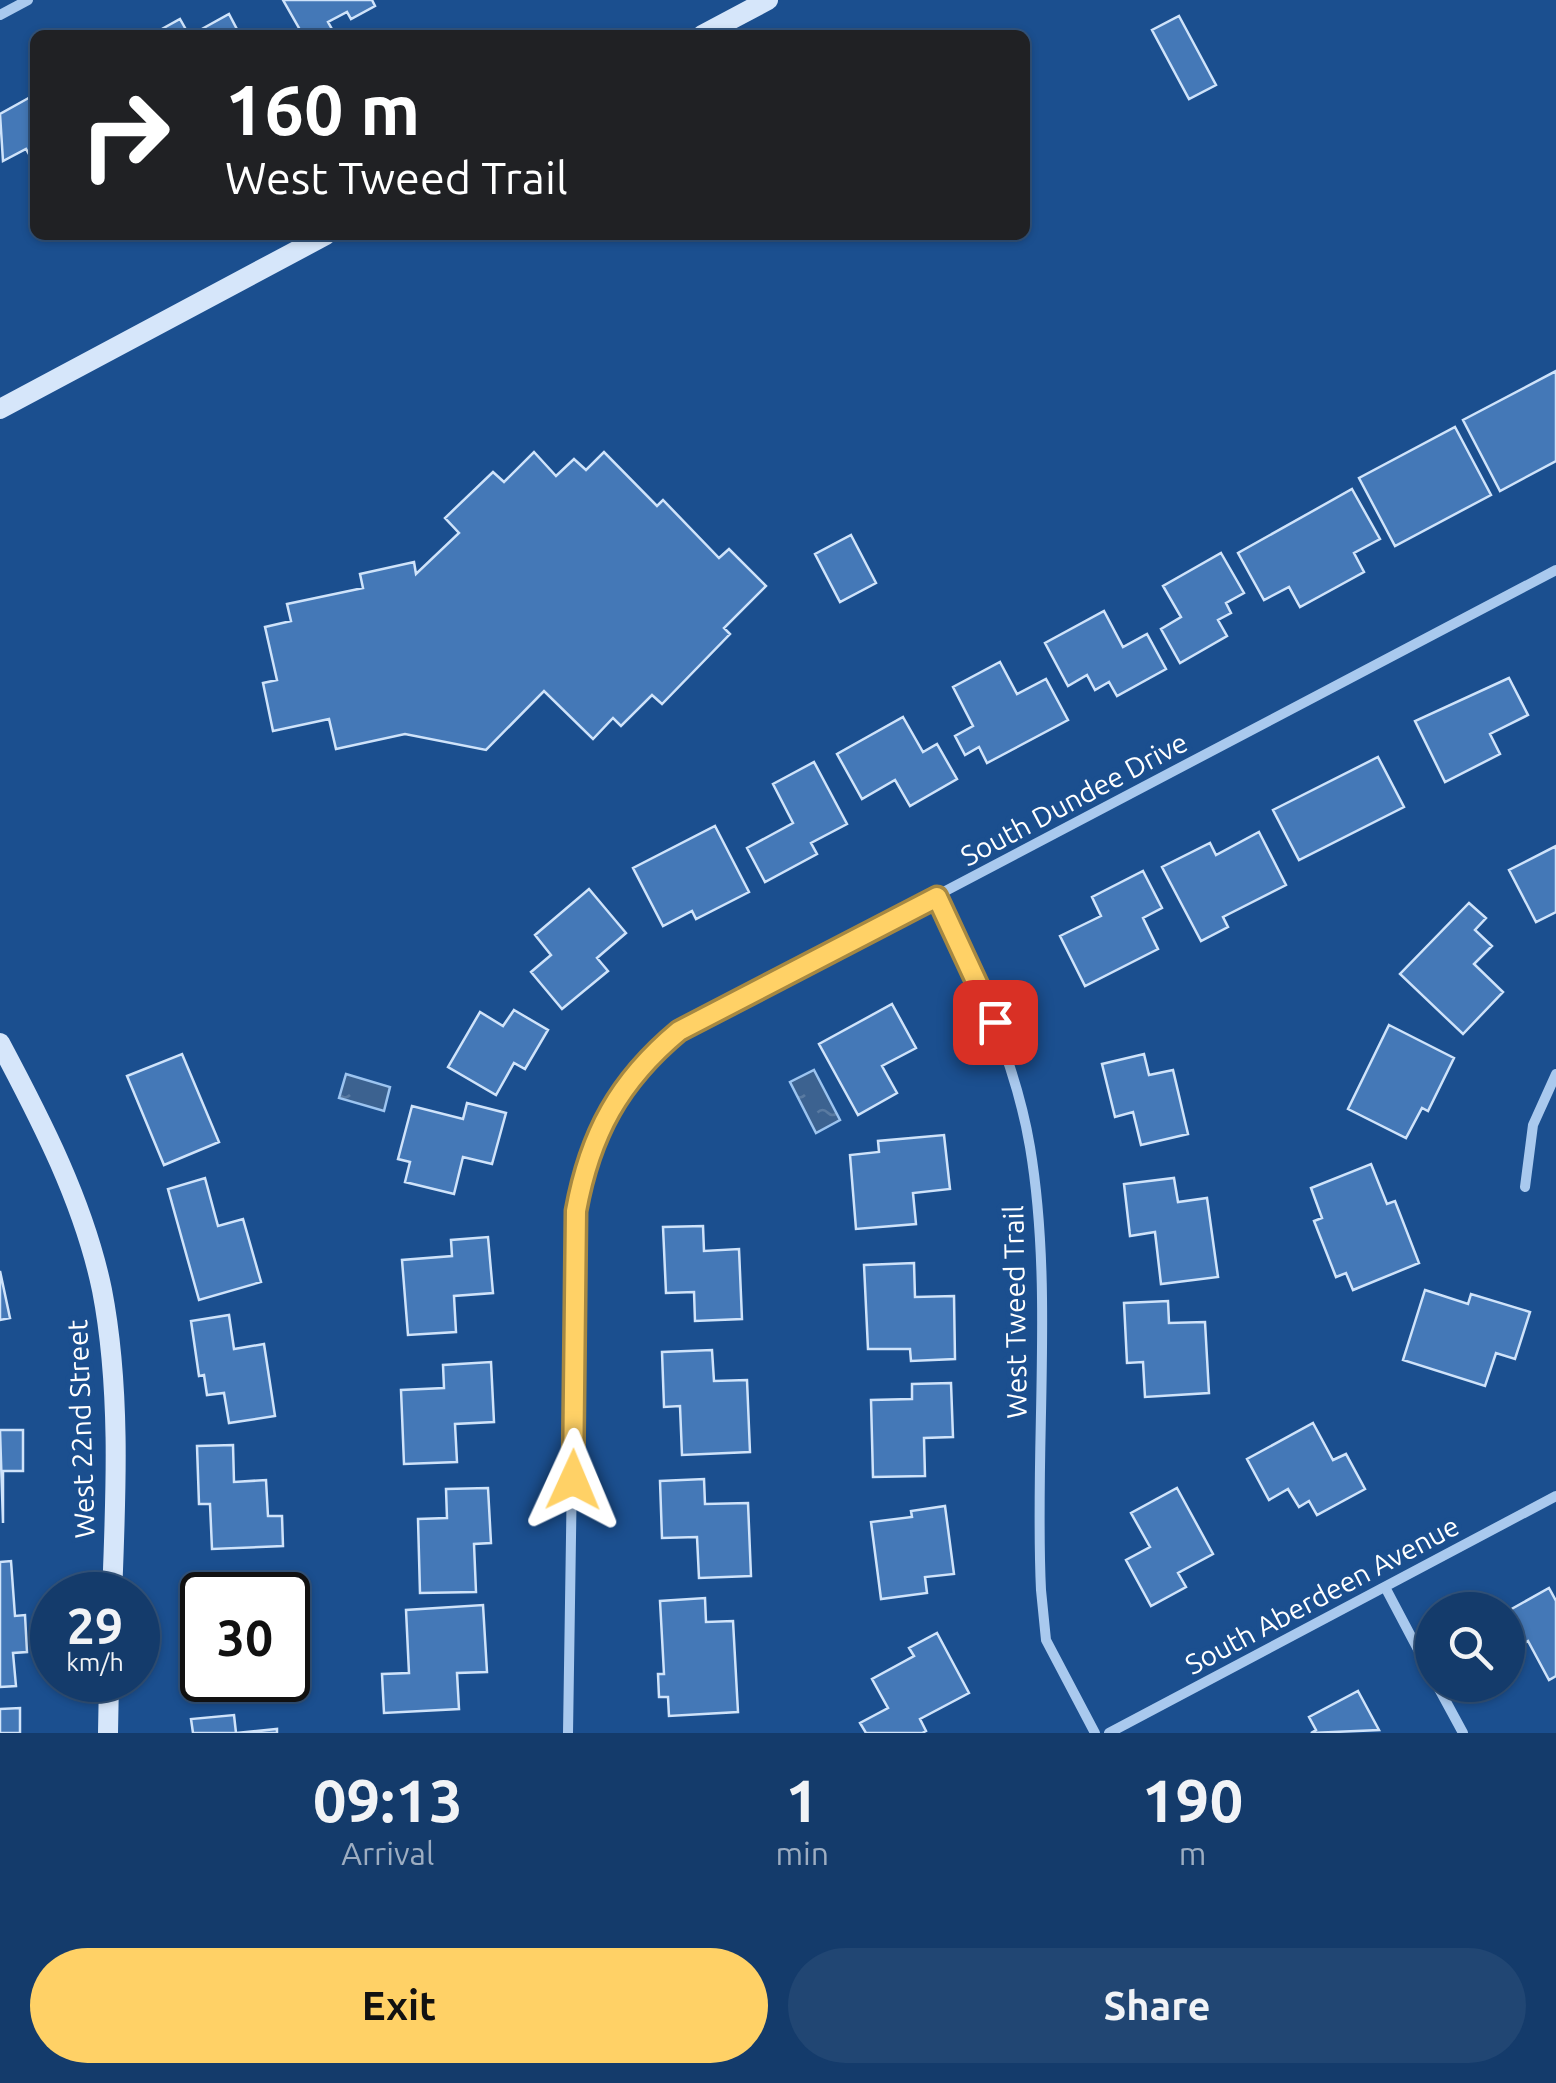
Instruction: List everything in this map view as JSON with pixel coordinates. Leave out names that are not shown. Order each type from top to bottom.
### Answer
[{"type":"street","points":[[0,15],[28,0]]},
{"type":"street","points":[[711,30],[768,0]]},
{"type":"street","points":[[0,409],[317,240]]},
{"type":"street","points":[[1553,572],[1556,587]]},
{"type":"street","name":"South Dundee Drive","points":[[568,1733],[576,1211],[586,1158],[628,1083],[649,1056],[679,1031],[1553,572]]},
{"type":"street","name":"West Tweed Trail","points":[[937,897],[1007,1053],[1030,1147],[1038,1217],[1041,1590],[1046,1640],[1095,1733]]},
{"type":"street","name":"West 22nd Street","points":[[0,1042],[66,1178],[101,1287],[113,1401],[112,1572]]},
{"type":"street","points":[[1525,1187],[1533,1125],[1556,1074]]},
{"type":"street","name":"South Aberdeen Avenue","points":[[1109,1733],[1556,1496]]},
{"type":"street","points":[[1384,1587],[1415,1644]]},
{"type":"street","points":[[108,1733],[109,1702]]},
{"type":"street","points":[[1446,1702],[1463,1733]]},
{"type":"water","points":[[814,1070],[840,1120],[816,1133],[790,1082]]},
{"type":"water","points":[[346,1074],[390,1087],[384,1111],[339,1098]]},
{"type":"building","points":[[283,0],[372,0],[375,6],[351,19],[347,12],[328,22],[332,30],[300,30]]},
{"type":"building","points":[[229,14],[237,30],[200,30]]},
{"type":"building","points":[[1179,16],[1216,85],[1189,99],[1152,30]]},
{"type":"building","points":[[180,19],[186,30],[160,30]]},
{"type":"building","points":[[30,97],[30,156],[26,149],[3,161],[0,114]]},
{"type":"building","points":[[1556,371],[1556,461],[1500,491],[1463,420]]},
{"type":"building","points":[[1455,427],[1491,495],[1395,546],[1359,478]]},
{"type":"building","points":[[534,452],[556,476],[574,459],[586,470],[604,452],[657,506],[663,500],[719,558],[729,549],[766,586],[724,628],[730,634],[662,704],[652,695],[621,726],[613,718],[593,739],[544,691],[486,750],[405,734],[336,749],[329,719],[273,731],[263,683],[277,680],[265,627],[291,621],[287,604],[363,588],[360,574],[414,562],[416,574],[459,533],[445,518],[493,472],[504,482]]},
{"type":"building","points":[[1352,489],[1380,539],[1354,553],[1364,572],[1300,607],[1289,587],[1264,600],[1238,553]]},
{"type":"building","points":[[851,535],[876,583],[840,602],[815,554]]},
{"type":"building","points":[[1221,553],[1244,593],[1226,603],[1231,613],[1218,620],[1227,636],[1180,663],[1161,629],[1181,617],[1163,586]]},
{"type":"building","points":[[1104,611],[1123,647],[1147,634],[1166,669],[1117,696],[1109,682],[1095,690],[1087,675],[1068,686],[1045,643]]},
{"type":"building","points":[[1000,662],[1017,694],[1046,679],[1068,720],[987,763],[979,747],[965,755],[955,736],[973,726],[953,687]]},
{"type":"building","points":[[1509,678],[1528,715],[1490,734],[1500,754],[1445,782],[1415,721]]},
{"type":"building","points":[[903,717],[923,752],[937,744],[957,779],[910,806],[895,780],[862,799],[837,754]]},
{"type":"building","points":[[1378,757],[1404,807],[1299,860],[1273,810]]},
{"type":"building","points":[[814,762],[847,824],[811,843],[817,854],[765,882],[747,848],[793,823],[773,784]]},
{"type":"building","points":[[715,826],[749,892],[696,919],[692,911],[663,926],[633,868]]},
{"type":"building","points":[[1259,832],[1286,885],[1223,917],[1228,927],[1201,941],[1162,867],[1210,843],[1216,855]]},
{"type":"building","points":[[1556,846],[1556,912],[1536,922],[1509,870]]},
{"type":"building","points":[[1143,871],[1162,908],[1143,918],[1158,949],[1085,986],[1060,936],[1101,916],[1092,897]]},
{"type":"building","points":[[589,889],[626,933],[597,958],[608,971],[562,1009],[531,972],[551,955],[535,935]]},
{"type":"building","points":[[1469,903],[1486,918],[1475,930],[1492,946],[1474,964],[1503,992],[1463,1034],[1400,974]]},
{"type":"building","points":[[892,1004],[916,1048],[882,1066],[897,1093],[858,1115],[819,1044]]},
{"type":"building","points":[[514,1010],[548,1030],[525,1069],[514,1063],[496,1095],[448,1067],[480,1012],[503,1026]]},
{"type":"building","points":[[1389,1025],[1454,1058],[1428,1111],[1422,1108],[1406,1138],[1348,1109]]},
{"type":"building","points":[[182,1054],[219,1142],[164,1165],[127,1076]]},
{"type":"building","points":[[1144,1054],[1149,1075],[1173,1070],[1188,1134],[1141,1145],[1133,1112],[1115,1117],[1102,1064]]},
{"type":"building","points":[[467,1103],[506,1113],[492,1164],[463,1157],[454,1194],[405,1182],[410,1162],[398,1159],[412,1106],[463,1119]]},
{"type":"building","points":[[944,1135],[950,1189],[913,1193],[916,1224],[856,1229],[850,1155],[879,1152],[878,1141]]},
{"type":"building","points":[[1371,1164],[1387,1204],[1395,1201],[1419,1263],[1353,1290],[1346,1273],[1336,1277],[1314,1221],[1322,1218],[1311,1188]]},
{"type":"building","points":[[205,1178],[218,1226],[243,1219],[261,1282],[199,1300],[168,1189]]},
{"type":"building","points":[[1174,1178],[1178,1202],[1207,1198],[1218,1277],[1161,1284],[1155,1232],[1130,1236],[1124,1184]]},
{"type":"building","points":[[703,1226],[704,1251],[739,1249],[742,1319],[695,1321],[694,1292],[666,1293],[663,1227]]},
{"type":"building","points":[[488,1237],[493,1293],[454,1296],[456,1332],[408,1335],[402,1260],[452,1256],[451,1240]]},
{"type":"building","points":[[914,1263],[915,1297],[954,1296],[955,1359],[911,1361],[910,1349],[868,1349],[864,1265]]},
{"type":"building","points":[[0,1271],[10,1318],[0,1320]]},
{"type":"building","points":[[1425,1290],[1468,1304],[1471,1294],[1530,1312],[1515,1359],[1496,1353],[1485,1386],[1403,1360]]},
{"type":"building","points":[[1168,1301],[1169,1323],[1205,1322],[1209,1393],[1145,1397],[1143,1362],[1127,1363],[1124,1303]]},
{"type":"building","points":[[229,1315],[234,1349],[264,1344],[275,1416],[229,1423],[224,1393],[207,1395],[204,1375],[199,1376],[191,1321]]},
{"type":"building","points":[[712,1350],[714,1381],[747,1380],[750,1452],[682,1455],[680,1406],[664,1407],[662,1352]]},
{"type":"building","points":[[491,1362],[494,1422],[455,1424],[457,1462],[404,1464],[401,1390],[444,1388],[443,1365]]},
{"type":"building","points":[[951,1383],[953,1437],[924,1438],[925,1476],[873,1477],[871,1400],[912,1399],[912,1384]]},
{"type":"building","points":[[1313,1423],[1333,1460],[1346,1454],[1365,1489],[1317,1515],[1309,1501],[1299,1507],[1288,1489],[1269,1500],[1247,1459]]},
{"type":"building","points":[[0,1430],[23,1430],[23,1471],[3,1471],[3,1523]]},
{"type":"building","points":[[233,1445],[234,1482],[266,1480],[268,1516],[282,1516],[283,1546],[212,1549],[210,1504],[199,1504],[197,1446]]},
{"type":"building","points":[[704,1479],[705,1504],[748,1503],[751,1576],[699,1578],[697,1537],[662,1538],[660,1481]]},
{"type":"building","points":[[488,1488],[491,1543],[474,1544],[476,1592],[420,1593],[418,1519],[447,1518],[446,1489]]},
{"type":"building","points":[[1177,1488],[1213,1554],[1178,1573],[1186,1587],[1151,1606],[1126,1560],[1150,1547],[1131,1513]]},
{"type":"building","points":[[945,1506],[954,1574],[925,1577],[927,1593],[881,1599],[871,1522],[912,1517],[911,1511]]},
{"type":"building","points":[[11,1561],[15,1616],[25,1615],[27,1652],[13,1653],[16,1686],[0,1687],[0,1562]]},
{"type":"building","points":[[1549,1588],[1556,1601],[1556,1676],[1549,1680],[1528,1641],[1525,1643],[1525,1601]]},
{"type":"building","points":[[705,1598],[706,1622],[733,1621],[738,1712],[669,1716],[668,1697],[659,1697],[658,1674],[664,1674],[660,1601]]},
{"type":"building","points":[[483,1605],[487,1672],[457,1673],[459,1709],[384,1713],[382,1674],[409,1673],[406,1610]]},
{"type":"building","points":[[937,1633],[969,1693],[920,1719],[926,1731],[922,1733],[866,1733],[860,1723],[888,1708],[872,1679],[914,1656],[909,1648]]},
{"type":"building","points":[[1358,1691],[1379,1730],[1311,1733],[1316,1730],[1309,1717]]},
{"type":"building","points":[[20,1708],[20,1733],[0,1733],[0,1709]]},
{"type":"building","points":[[234,1715],[236,1733],[193,1733],[191,1719]]},
{"type":"building","points":[[277,1729],[277,1733],[236,1733]]},
{"type":"route","points":[[573,1480],[576,1211],[586,1158],[602,1123],[649,1056],[679,1031],[937,897],[995,1022]]}]
